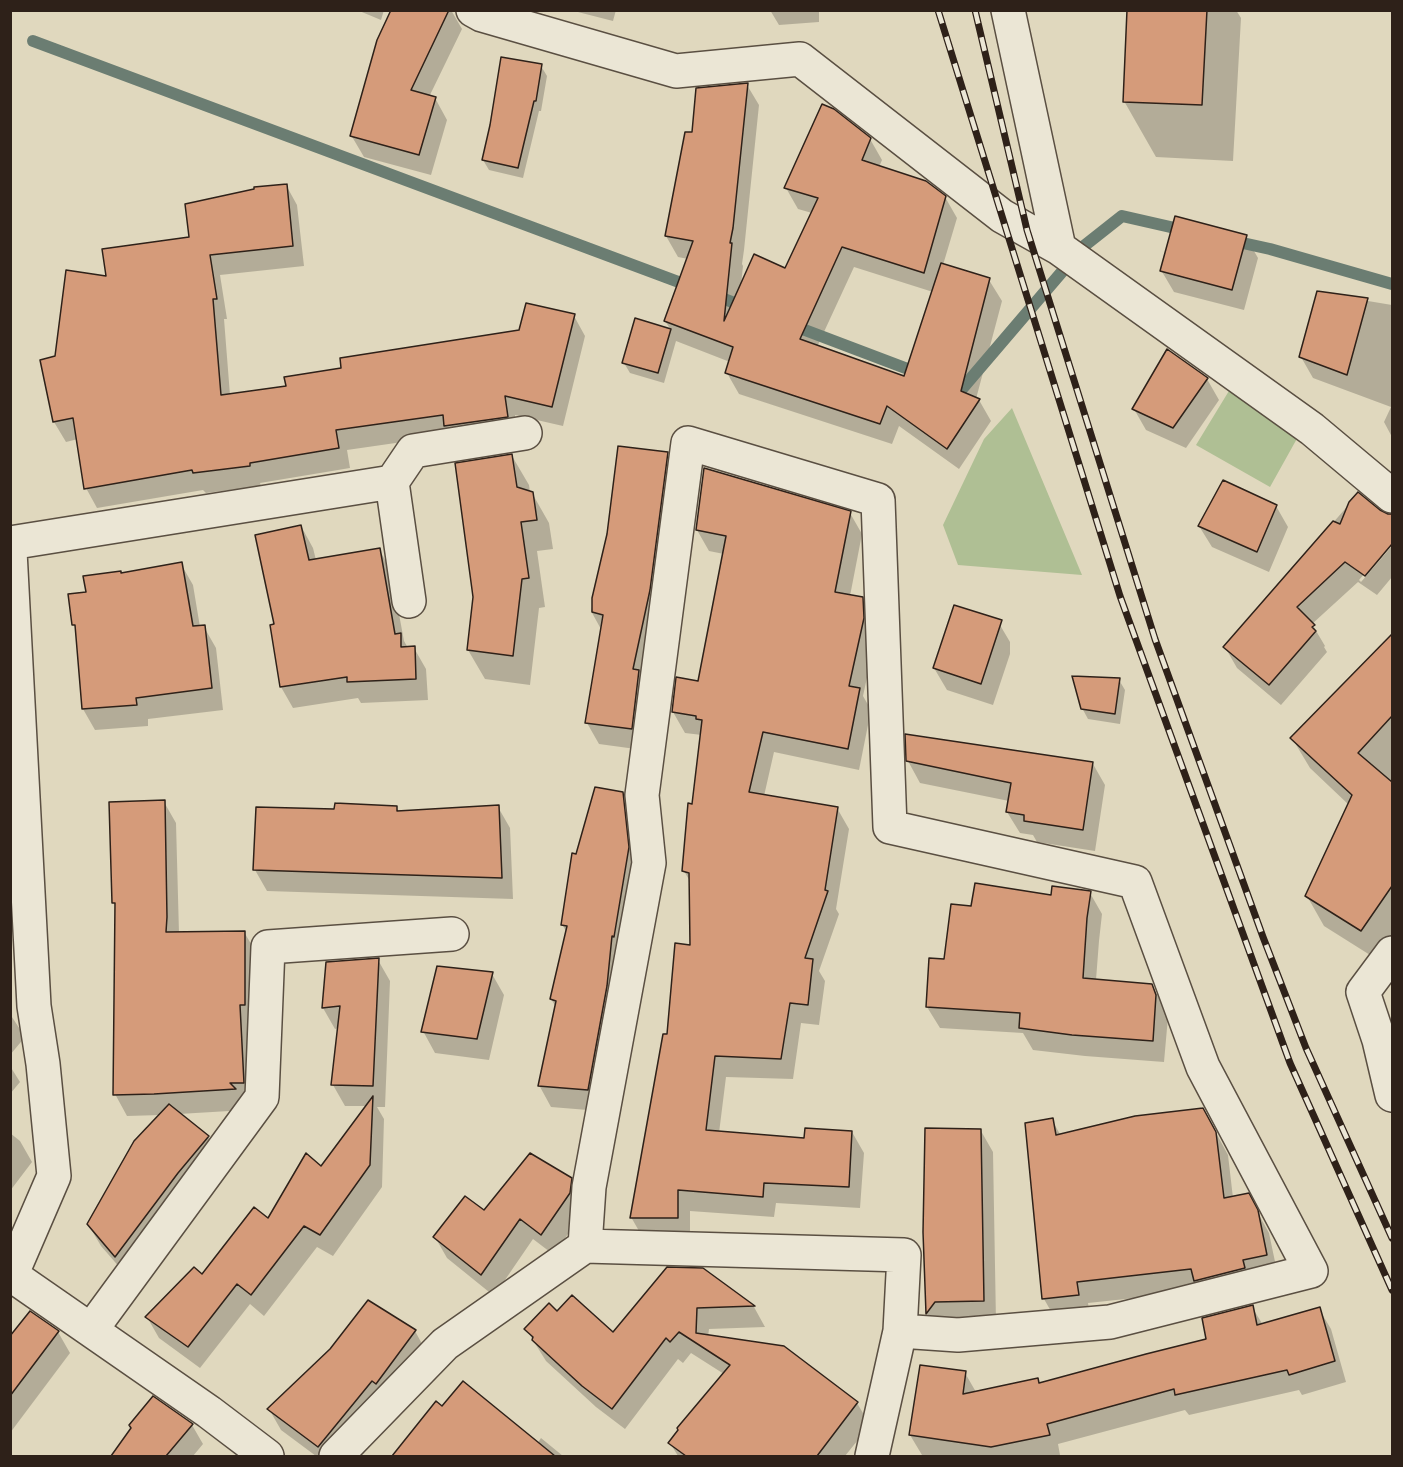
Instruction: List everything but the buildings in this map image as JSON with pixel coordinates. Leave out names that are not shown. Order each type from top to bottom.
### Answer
[{"type":"street","points":[[473,10],[482,15],[676,70],[800,59],[1002,216],[1059,248],[1312,429],[1392,496]]},
{"type":"street","points":[[1008,10],[1059,248]]},
{"type":"street","points":[[409,601],[392,482],[413,451],[525,433]]},
{"type":"street","points":[[585,1246],[589,1187],[649,863],[642,795],[688,443],[878,501],[890,828],[1135,882],[1203,1067],[1311,1271],[1110,1322],[958,1335],[900,1331]]},
{"type":"street","points":[[10,543],[392,482]]},
{"type":"street","points":[[10,551],[34,1006],[43,1064],[54,1176],[11,1276],[209,1412],[267,1456]]},
{"type":"street","points":[[91,1330],[262,1097],[268,947],[452,934]]},
{"type":"street","points":[[1392,953],[1363,992],[1379,1040],[1392,1095]]},
{"type":"street","points":[[336,1456],[445,1344],[585,1246],[904,1255],[900,1331],[872,1456]]},
{"type":"green space","points":[[1235,381],[1299,435],[1270,487],[1196,445]]},
{"type":"green space","points":[[1012,408],[1082,575],[958,565],[943,525],[984,439]]},
{"type":"waterway","points":[[33,41],[692,287]]},
{"type":"waterway","points":[[946,384],[961,390],[1084,246],[1122,216],[1188,231]]},
{"type":"waterway","points":[[1229,240],[1270,249],[1392,284]]},
{"type":"waterway","points":[[711,294],[748,308]]},
{"type":"waterway","points":[[789,324],[921,374]]},
{"type":"railway","points":[[938,10],[1120,596],[1290,1063],[1392,1290]]},
{"type":"railway","points":[[975,10],[1027,230],[1155,639],[1263,937],[1306,1048],[1392,1238]]}]
